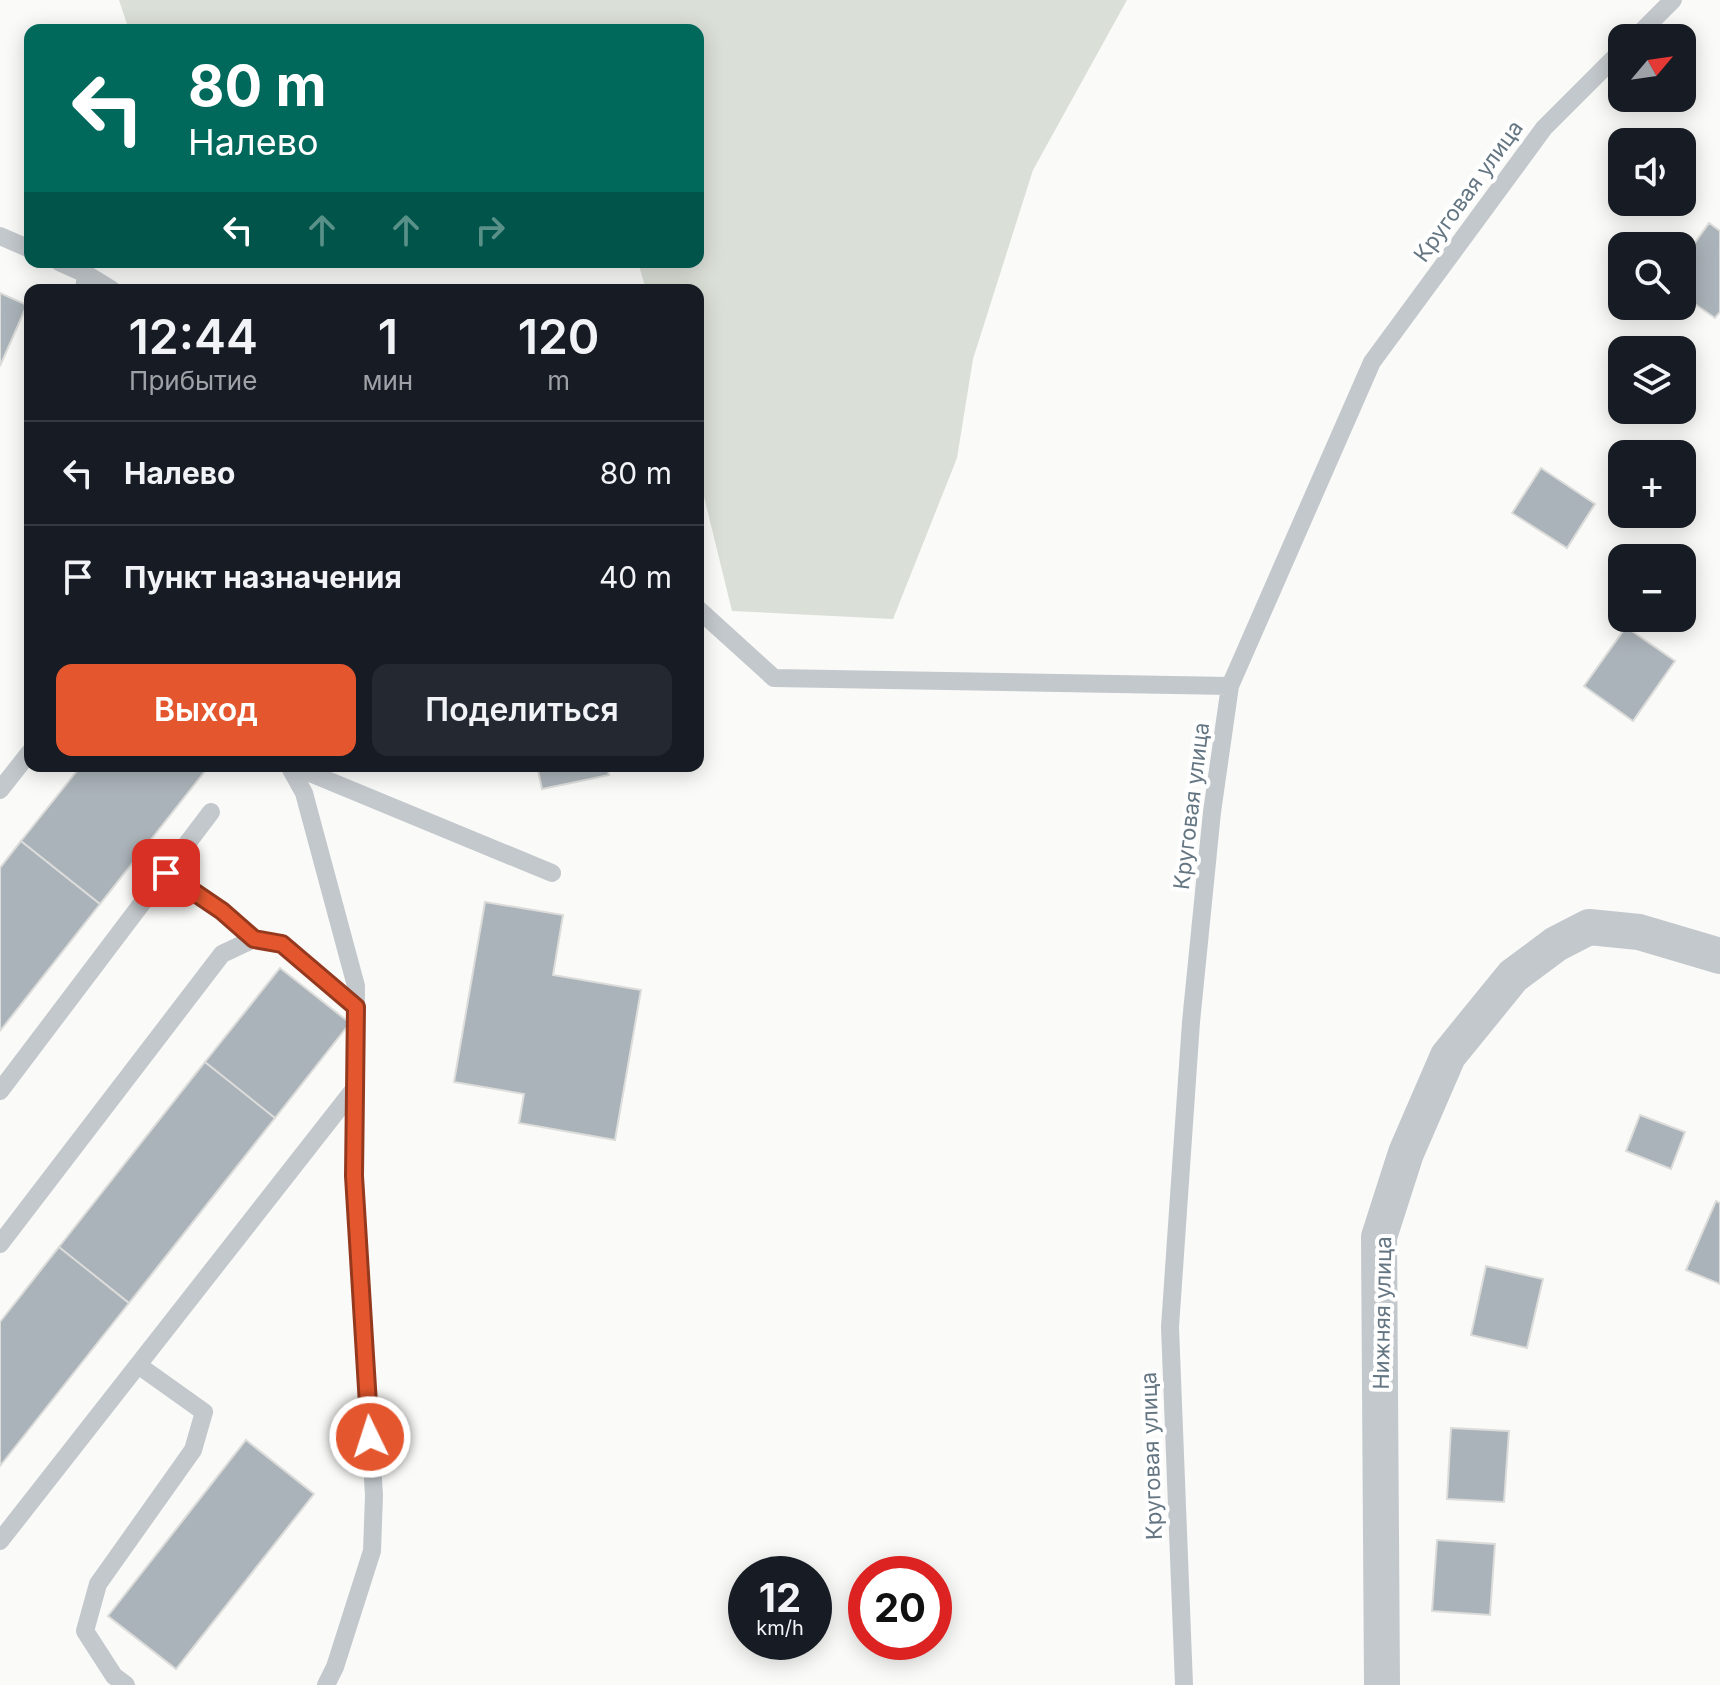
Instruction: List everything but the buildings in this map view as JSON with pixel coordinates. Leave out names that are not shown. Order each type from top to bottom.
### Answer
[{"type":"street","name":"Нижняя улица","points":[[1382,1685],[1379,1237],[1406,1153],[1448,1056],[1513,976],[1556,944],[1589,927],[1639,932],[1720,956]]},
{"type":"lane","points":[[1649,24],[1673,0]]},
{"type":"lane","name":"Круговая улица","points":[[1184,1685],[1170,1327],[1191,1022],[1212,812],[1230,686],[1372,362],[1544,128],[1608,64]]},
{"type":"lane","points":[[0,236],[24,246]]},
{"type":"lane","points":[[67,268],[85,282]]},
{"type":"lane","points":[[704,614],[774,678],[1230,686]]},
{"type":"lane","points":[[0,790],[24,760]]},
{"type":"lane","points":[[294,772],[304,793],[356,986],[354,1176],[374,1495],[372,1551],[335,1667],[326,1685]]},
{"type":"lane","points":[[325,772],[552,873]]},
{"type":"lane","points":[[0,1091],[211,812]]},
{"type":"lane","points":[[166,873],[222,911],[254,939],[282,944],[356,1007]]},
{"type":"lane","points":[[0,1244],[222,954],[254,939]]},
{"type":"lane","points":[[0,1541],[355,1088]]},
{"type":"lane","points":[[126,1685],[114,1676],[85,1631],[98,1584],[193,1450],[204,1412],[138,1365]]},
{"type":"shaded area","points":[[119,0],[1127,0],[1033,170],[973,359],[957,458],[893,619],[732,611],[704,497],[704,284],[644,284],[640,268],[704,268],[704,24],[127,24]]},
{"type":"route","points":[[166,873],[222,911],[254,939],[282,944],[356,1007],[354,1176],[370,1437]]}]
